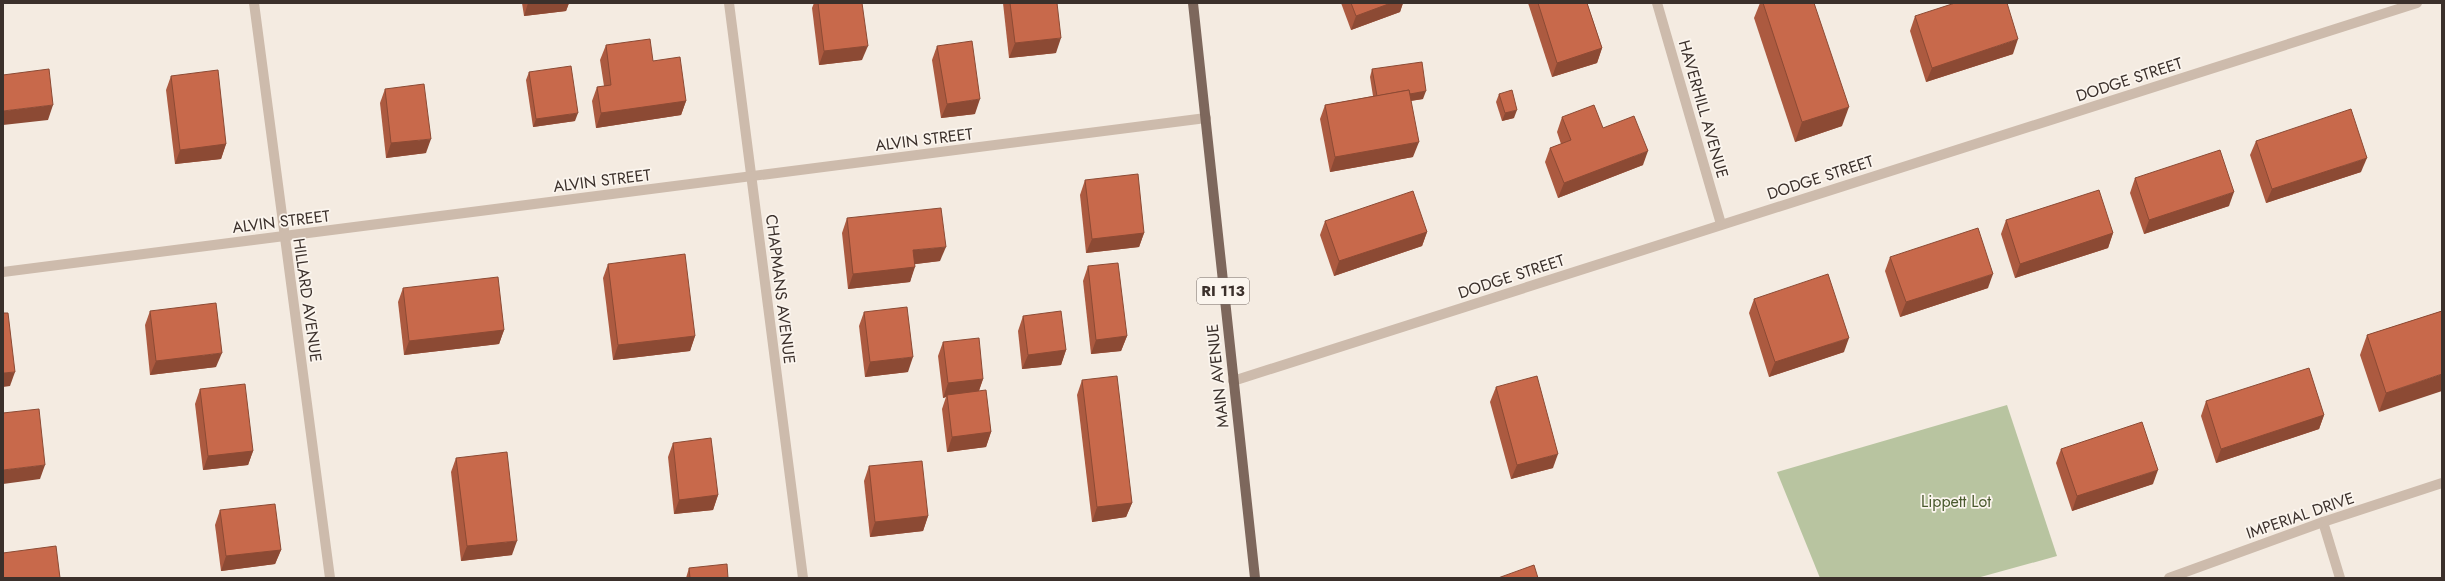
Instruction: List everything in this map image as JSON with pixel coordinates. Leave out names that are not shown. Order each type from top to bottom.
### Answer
[{"type":"main road","name":"MAIN AVENUE","points":[[1193,3],[1255,578]]},
{"type":"street","name":"HILLARD AVENUE","points":[[254,3],[330,578]]},
{"type":"street","name":"CHAPMANS AVENUE","points":[[729,3],[803,578]]},
{"type":"street","name":"HAVERHILL AVENUE","points":[[1657,3],[1721,224]]},
{"type":"street","name":"DODGE STREET","points":[[1233,381],[2417,3]]},
{"type":"street","name":"ALVIN STREET","points":[[3,272],[1206,118]]},
{"type":"street","name":"IMPERIAL DRIVE","points":[[2169,578],[2323,522],[2442,484]]},
{"type":"street","points":[[2323,522],[2340,578]]},
{"type":"green space","name":"Lippett Lot","points":[[2007,405],[2057,556],[1977,578],[1820,578],[1777,472]]},
{"type":"building","points":[[818,3],[862,3],[868,46],[824,51]]},
{"type":"building","points":[[1010,3],[1057,3],[1061,38],[1015,43]]},
{"type":"building","points":[[1351,3],[1391,3],[1356,16]]},
{"type":"building","points":[[1538,3],[1587,3],[1602,48],[1557,63]]},
{"type":"building","points":[[1763,3],[1814,3],[1849,107],[1802,122]]},
{"type":"building","points":[[1955,3],[2007,3],[2018,39],[1932,68],[1915,16]]},
{"type":"building","points":[[650,39],[653,61],[680,57],[686,101],[601,113],[597,87],[611,85],[606,45]]},
{"type":"building","points":[[972,41],[980,99],[947,104],[937,46]]},
{"type":"building","points":[[1422,62],[1426,91],[1410,94],[1409,90],[1377,96],[1372,69]]},
{"type":"building","points":[[571,66],[578,113],[536,119],[529,72]]},
{"type":"building","points":[[49,69],[53,105],[3,111],[3,75]]},
{"type":"building","points":[[218,70],[226,144],[180,150],[171,76]]},
{"type":"building","points":[[424,84],[431,139],[391,143],[385,89]]},
{"type":"building","points":[[1409,90],[1419,142],[1335,157],[1325,105]]},
{"type":"building","points":[[1512,90],[1517,110],[1505,113],[1499,94]]},
{"type":"building","points":[[1594,105],[1603,128],[1634,116],[1648,151],[1564,183],[1550,148],[1571,140],[1562,117]]},
{"type":"building","points":[[2351,109],[2367,158],[2272,189],[2256,141]]},
{"type":"building","points":[[2220,150],[2234,192],[2149,220],[2135,178]]},
{"type":"building","points":[[1138,174],[1144,233],[1092,239],[1085,180]]},
{"type":"building","points":[[2099,190],[2113,233],[2020,264],[2006,220]]},
{"type":"building","points":[[1413,191],[1427,232],[1339,261],[1325,221]]},
{"type":"building","points":[[941,208],[946,247],[913,250],[915,267],[853,274],[847,218]]},
{"type":"building","points":[[1978,228],[1993,274],[1906,302],[1890,257]]},
{"type":"building","points":[[685,254],[695,336],[618,345],[608,264]]},
{"type":"building","points":[[1118,263],[1127,336],[1096,340],[1088,266]]},
{"type":"building","points":[[1828,274],[1849,338],[1775,362],[1754,299]]},
{"type":"building","points":[[498,277],[504,330],[409,341],[403,288]]},
{"type":"building","points":[[216,303],[222,353],[156,361],[150,311]]},
{"type":"building","points":[[907,307],[913,357],[870,362],[864,312]]},
{"type":"building","points":[[1061,311],[1066,350],[1028,355],[1023,316]]},
{"type":"building","points":[[2442,311],[2442,374],[2386,393],[2367,335]]},
{"type":"building","points":[[3,313],[8,313],[15,372],[3,373]]},
{"type":"building","points":[[979,338],[983,379],[948,383],[943,342]]},
{"type":"building","points":[[2309,368],[2324,415],[2221,449],[2206,401]]},
{"type":"building","points":[[1117,376],[1132,503],[1097,507],[1082,380]]},
{"type":"building","points":[[1537,376],[1558,454],[1517,465],[1496,387]]},
{"type":"building","points":[[245,384],[253,451],[208,456],[200,389]]},
{"type":"building","points":[[986,390],[991,432],[952,437],[947,395]]},
{"type":"building","points":[[39,409],[45,465],[3,470],[3,413]]},
{"type":"building","points":[[2142,422],[2158,470],[2077,496],[2061,449]]},
{"type":"building","points":[[711,438],[718,495],[679,500],[673,443]]},
{"type":"building","points":[[507,452],[517,541],[467,546],[456,458]]},
{"type":"building","points":[[922,461],[928,516],[875,522],[869,466]]},
{"type":"building","points":[[275,504],[281,550],[226,556],[220,510]]},
{"type":"building","points":[[56,546],[60,578],[3,578],[3,553]]},
{"type":"building","points":[[727,564],[728,578],[690,578],[689,568]]},
{"type":"building","points":[[1534,565],[1538,578],[1498,578]]}]
